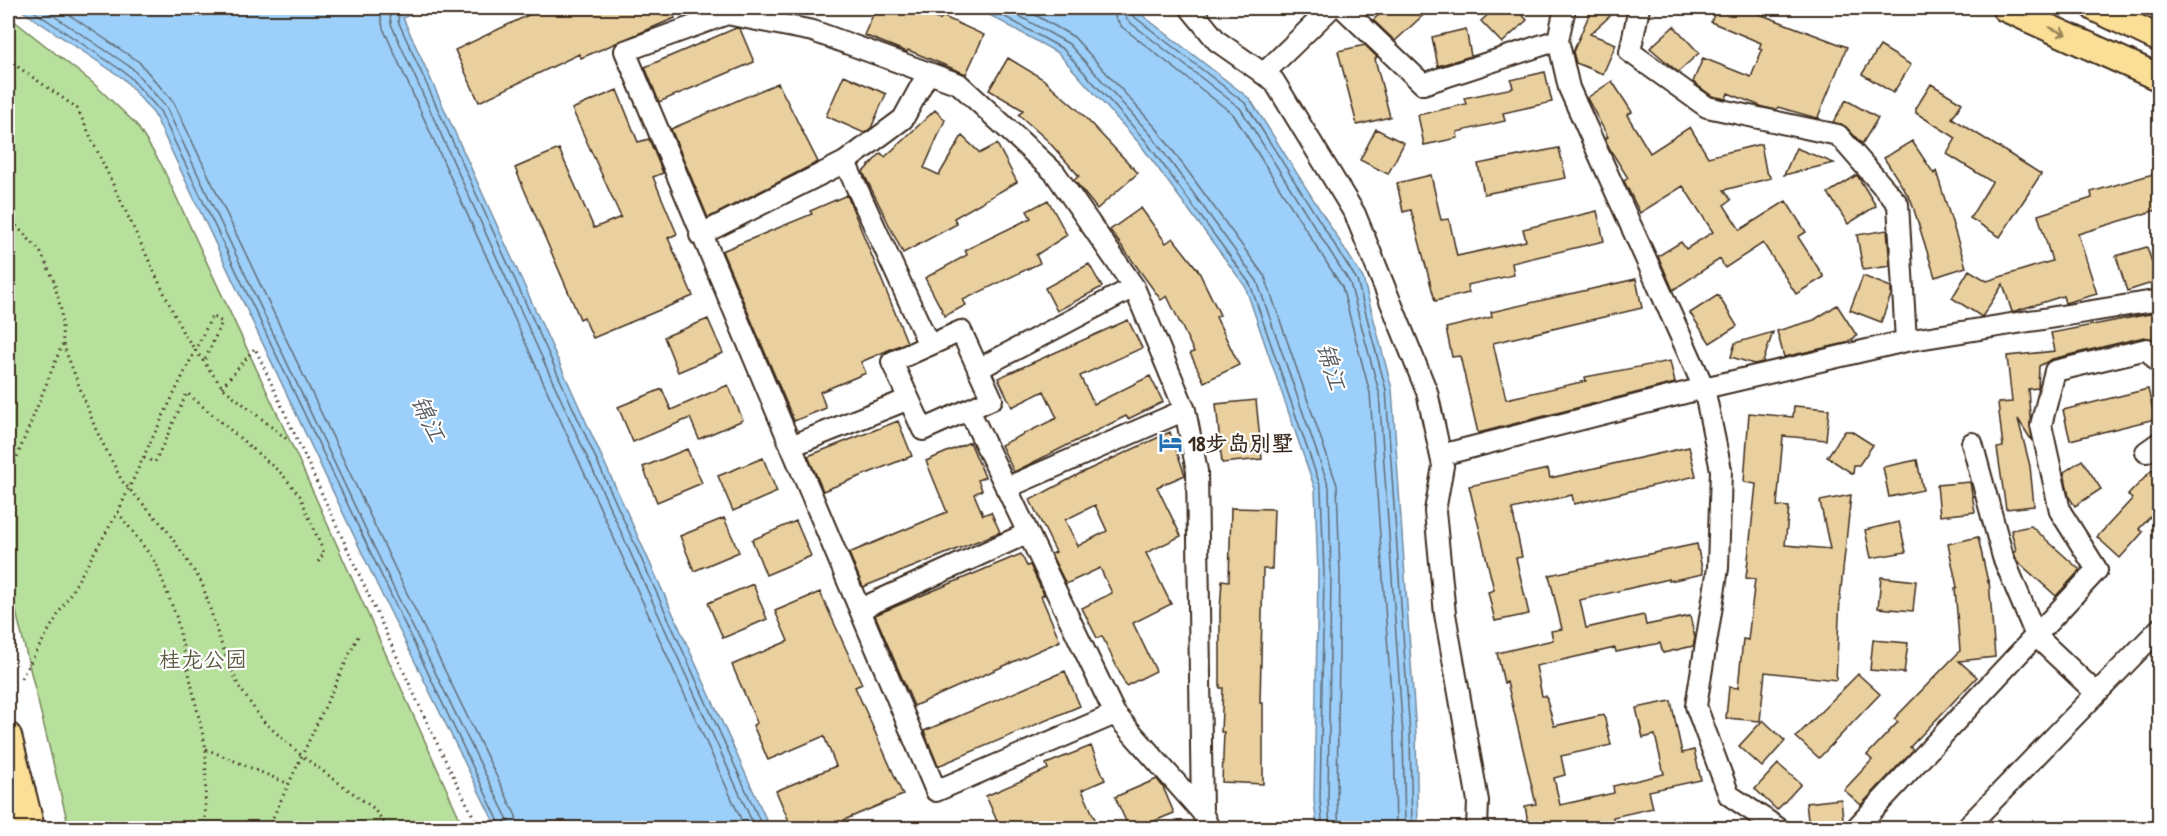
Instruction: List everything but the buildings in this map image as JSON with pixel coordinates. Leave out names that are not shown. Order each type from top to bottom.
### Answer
[{"type":"main road","points":[[2005,8],[2160,78]]},
{"type":"main road","points":[[2095,8],[2160,39]]},
{"type":"main road","points":[[8,736],[31,828]]},
{"type":"main road","points":[[8,818],[10,828]]},
{"type":"street","points":[[1190,8],[1217,41],[1274,81],[1355,214],[1427,392],[1443,466],[1436,511],[1443,591],[1478,801],[1477,828]]},
{"type":"street","points":[[1263,74],[1331,8]]},
{"type":"street","points":[[1343,8],[1423,84],[1558,40]]},
{"type":"street","points":[[1565,8],[1558,40],[1569,88],[1704,388],[1721,470],[1718,568],[1696,706],[1729,795],[1779,828]]},
{"type":"street","points":[[1640,8],[1630,52],[1707,107],[1838,135],[1898,204],[1906,341]]},
{"type":"street","points":[[1115,714],[936,791],[700,235],[625,51],[727,14],[813,31],[958,84],[1055,173],[1134,287],[1185,410],[1197,471],[1206,820]]},
{"type":"street","points":[[700,235],[845,162],[903,119],[928,73]]},
{"type":"street","points":[[845,162],[929,345]]},
{"type":"street","points":[[978,369],[1134,287]]},
{"type":"street","points":[[1441,454],[1704,388],[1906,341],[2160,300]]},
{"type":"street","points":[[961,331],[978,369],[992,399],[923,430],[892,362],[961,331]]},
{"type":"street","points":[[1856,828],[2097,570],[2060,511],[2043,436],[2041,425],[2055,371],[2146,349],[2160,364]]},
{"type":"street","points":[[791,446],[909,399]]},
{"type":"street","points":[[969,410],[1115,714],[1206,820]]},
{"type":"street","points":[[1006,488],[1185,410]]},
{"type":"street","points":[[1972,443],[2003,557],[2036,636],[2096,693]]},
{"type":"street","points":[[860,609],[1028,533]]},
{"type":"street","points":[[1966,828],[2160,628]]},
{"type":"path","points":[[8,60],[77,108],[183,333],[222,387],[289,441]]},
{"type":"path","points":[[8,217],[40,251],[53,278],[61,310],[63,344],[96,430],[122,481],[166,529],[202,583],[219,638],[238,685],[262,720],[302,756],[372,807],[389,828]]},
{"type":"path","points":[[21,678],[118,512],[212,316],[222,322],[204,362]]},
{"type":"path","points":[[8,479],[63,344]]},
{"type":"path","points":[[222,387],[255,348],[431,731],[479,828]]},
{"type":"path","points":[[144,458],[155,462],[187,393],[282,474],[300,496],[324,553],[318,562]]},
{"type":"path","points":[[118,512],[156,563],[176,616],[206,748],[205,828]]},
{"type":"path","points":[[268,828],[359,634]]},
{"type":"path","points":[[206,748],[289,784]]},
{"type":"green space","name":"桂龙公园","points":[[8,16],[93,83],[136,124],[161,164],[296,454],[464,828],[69,828],[8,579]]},
{"type":"water","name":"锦江","points":[[18,8],[425,8],[403,18],[770,828],[497,828],[382,595],[154,114],[124,79]]},
{"type":"water","name":"锦江","points":[[977,8],[1133,8],[1250,99],[1363,278],[1392,389],[1416,735],[1418,828],[1317,828],[1314,801],[1318,574],[1315,489],[1245,286],[1140,144],[1058,53]]},
{"type":"place","name":"18步岛别墅","points":[[1170,443]]}]
